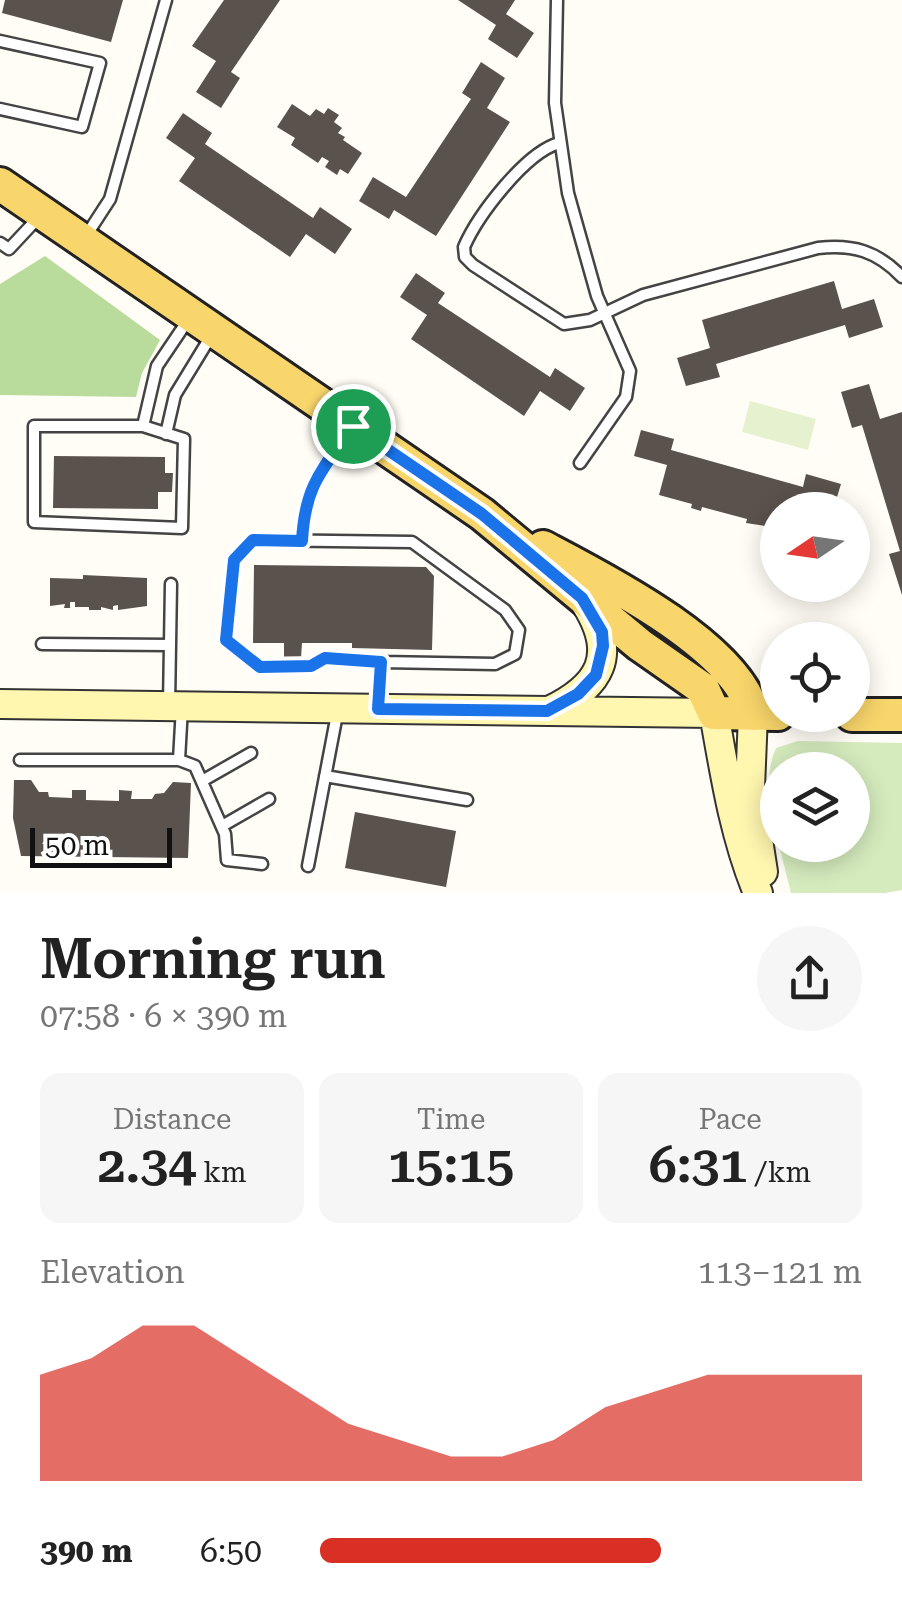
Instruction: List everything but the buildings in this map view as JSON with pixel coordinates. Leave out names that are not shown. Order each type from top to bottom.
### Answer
[{"type":"main road","points":[[0,184],[482,514],[640,645],[703,689],[714,714],[728,796],[745,862],[758,893]]},
{"type":"main road","points":[[482,514],[624,588],[686,633],[733,676],[760,710]]},
{"type":"main road","points":[[547,711],[578,694],[596,675],[602,632],[582,598]]},
{"type":"main road","points":[[0,704],[760,714]]},
{"type":"main road","points":[[870,715],[902,716]]},
{"type":"main road","points":[[761,732],[750,788],[766,893]]},
{"type":"lane","points":[[83,241],[110,199],[166,0]]},
{"type":"lane","points":[[557,0],[554,72],[559,143],[577,228],[604,313],[626,358],[630,383],[616,413],[580,463]]},
{"type":"lane","points":[[0,41],[100,63],[82,126],[0,109]]},
{"type":"lane","points":[[559,143],[544,147],[522,165],[468,237],[464,248],[465,257],[564,324],[576,324],[642,295],[818,248],[867,250],[902,277]]},
{"type":"lane","points":[[0,243],[8,250],[42,214]]},
{"type":"lane","points":[[143,426],[158,366],[203,323]]},
{"type":"lane","points":[[166,434],[175,395],[203,323]]},
{"type":"lane","points":[[34,426],[143,426],[184,439],[182,528],[34,522],[34,426]]},
{"type":"lane","points":[[302,541],[304,508],[316,478],[353,426]]},
{"type":"lane","points":[[253,540],[302,541],[412,542],[505,610],[519,630],[515,654],[496,664],[325,658],[311,666],[260,667],[226,640],[234,560],[253,540]]},
{"type":"lane","points":[[171,584],[170,645],[179,760]]},
{"type":"lane","points":[[42,644],[170,645]]},
{"type":"lane","points":[[378,709],[381,662]]},
{"type":"lane","points":[[308,866],[338,708]]},
{"type":"lane","points":[[202,780],[252,753]]},
{"type":"lane","points":[[20,760],[179,760],[195,766],[222,826],[227,860],[262,864]]},
{"type":"lane","points":[[325,776],[467,800]]},
{"type":"lane","points":[[222,826],[269,799]]},
{"type":"green space","points":[[45,256],[160,340],[142,373],[136,397],[0,395],[0,284]]},
{"type":"green space","points":[[750,401],[816,419],[808,450],[742,432]]},
{"type":"green space","points":[[798,741],[902,743],[902,890],[791,893],[783,862],[870,862],[870,752],[775,752],[776,748]]},
{"type":"route","points":[[353,426],[482,514],[582,598],[602,632],[603,646],[596,675],[588,686],[547,711],[378,709],[381,662],[325,658],[311,666],[260,667],[226,640],[234,560],[253,540],[302,541],[304,508],[316,478],[353,426]]}]
